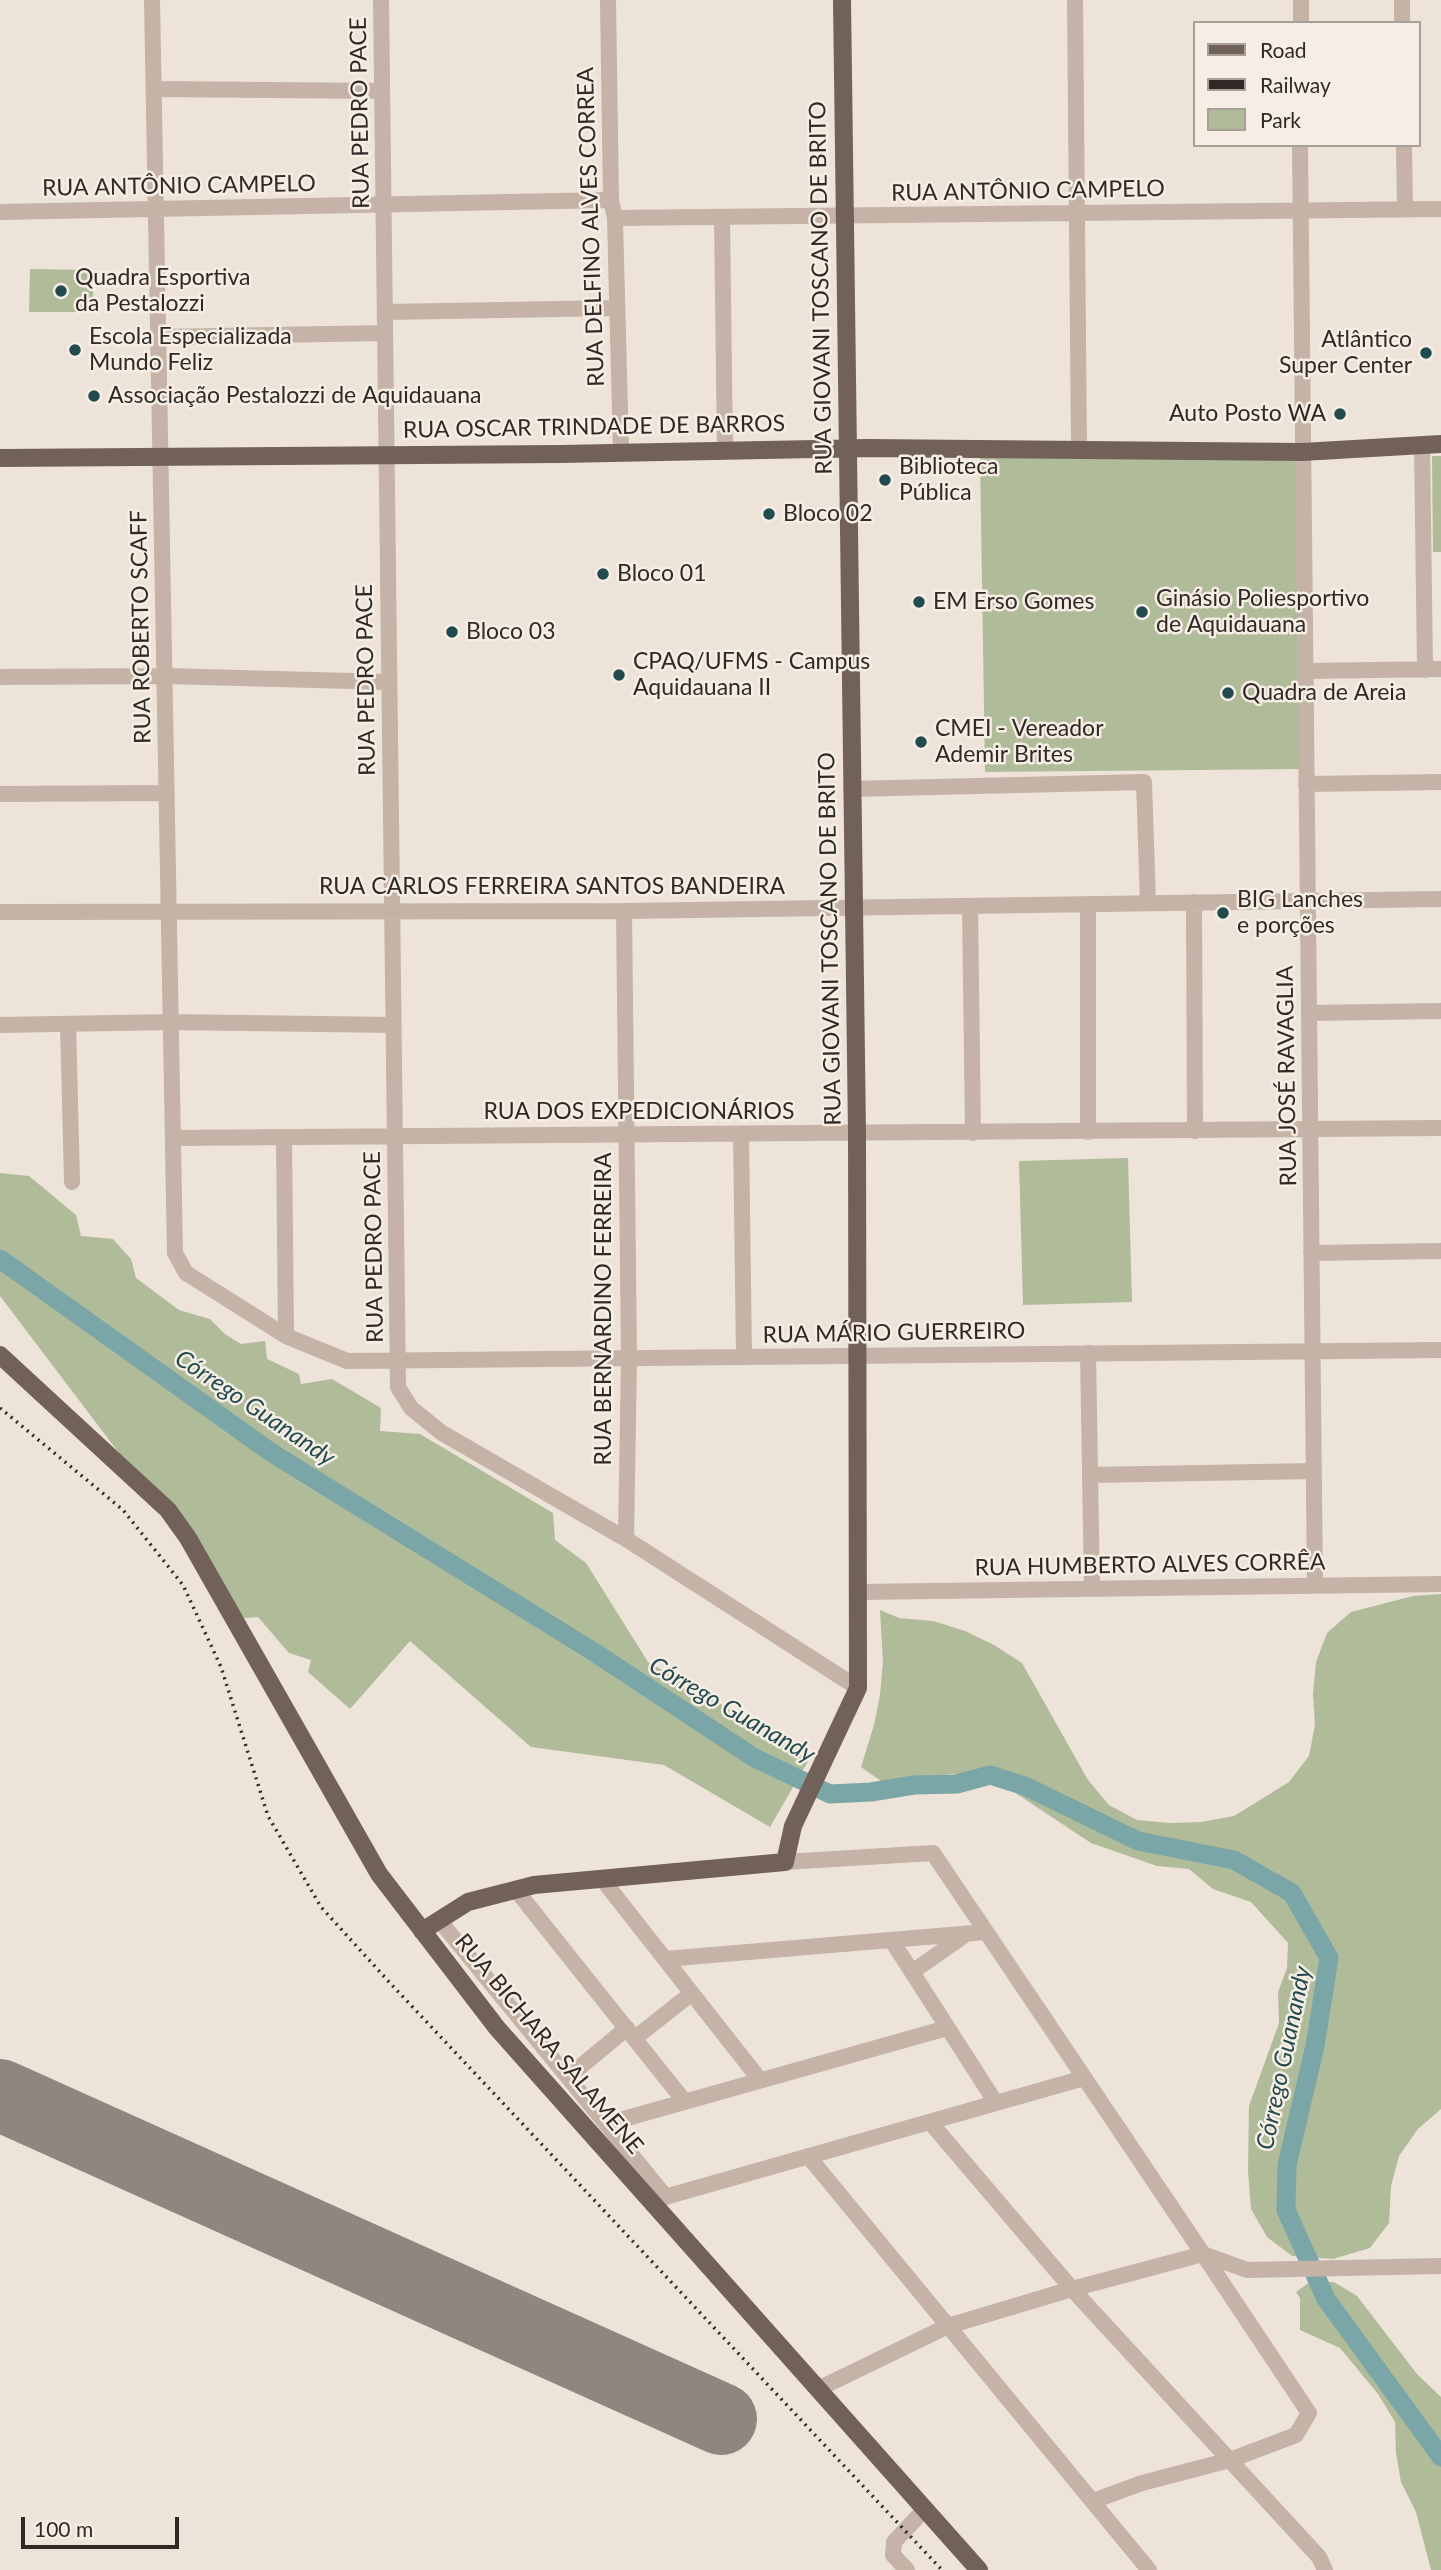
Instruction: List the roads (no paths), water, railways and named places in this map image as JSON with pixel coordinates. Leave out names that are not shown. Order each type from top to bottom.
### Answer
[{"type":"main road","name":"RUA GIOVANI TOSCANO DE BRITO","points":[[785,1862],[795,1821],[858,1688],[857,1133],[842,0]]},
{"type":"main road","name":"RUA OSCAR TRINDADE DE BARROS","points":[[0,458],[848,449],[1302,452],[1441,444]]},
{"type":"main road","name":"RUA BICHARA SALAMENE","points":[[0,1354],[168,1510],[188,1538],[379,1874],[497,2028],[659,2199],[818,2389],[979,2570]]},
{"type":"main road","points":[[422,1931],[468,1902],[534,1885],[785,1862]]},
{"type":"street","name":"RUA ROBERTO SCAFF","points":[[152,0],[175,1253],[186,1273],[286,1336]]},
{"type":"street","name":"RUA PEDRO PACE","points":[[381,0],[398,1387],[411,1408],[431,1425],[626,1539],[858,1688]]},
{"type":"street","name":"RUA DELFINO ALVES CORREA","points":[[608,0],[611,200],[615,218],[621,452]]},
{"type":"street","points":[[1075,0],[1079,449]]},
{"type":"street","points":[[1301,0],[1301,21]]},
{"type":"street","points":[[1402,0],[1402,21]]},
{"type":"street","points":[[154,89],[383,91]]},
{"type":"street","name":"RUA JOSÉ RAVAGLIA","points":[[1300,147],[1315,1585]]},
{"type":"street","points":[[1404,147],[1405,209]]},
{"type":"street","name":"RUA ANTÔNIO CAMPELO","points":[[0,212],[611,200]]},
{"type":"street","name":"RUA ANTÔNIO CAMPELO","points":[[615,218],[1441,209]]},
{"type":"street","points":[[722,217],[725,450]]},
{"type":"street","points":[[385,312],[617,308]]},
{"type":"street","points":[[158,337],[385,333]]},
{"type":"street","points":[[1305,671],[1433,670],[1422,444]]},
{"type":"street","points":[[0,677],[164,676],[389,682]]},
{"type":"street","points":[[851,789],[1144,782],[1148,903]]},
{"type":"street","points":[[1306,784],[1441,782]]},
{"type":"street","points":[[0,794],[167,793]]},
{"type":"street","name":"RUA CARLOS FERREIRA SANTOS BANDEIRA","points":[[0,912],[624,911],[1441,899]]},
{"type":"street","points":[[1195,902],[1195,1131]]},
{"type":"street","points":[[1088,904],[1088,1132]]},
{"type":"street","points":[[970,906],[973,1132]]},
{"type":"street","name":"RUA BERNARDINO FERREIRA","points":[[624,911],[629,1358],[626,1539]]},
{"type":"street","points":[[1309,1013],[1441,1012]]},
{"type":"street","points":[[0,1025],[171,1022],[394,1024]]},
{"type":"street","points":[[68,1024],[72,1182]]},
{"type":"street","name":"RUA DOS EXPEDICIONÁRIOS","points":[[173,1138],[1441,1128]]},
{"type":"street","points":[[741,1134],[744,1357]]},
{"type":"street","points":[[284,1137],[286,1336]]},
{"type":"street","points":[[1311,1252],[1441,1251]]},
{"type":"street","name":"RUA MÁRIO GUERREIRO","points":[[286,1336],[347,1361],[1441,1350]]},
{"type":"street","points":[[1088,1353],[1092,1589]]},
{"type":"street","points":[[1090,1475],[1314,1471]]},
{"type":"street","name":"RUA HUMBERTO ALVES CORRÊA","points":[[859,1592],[1441,1584]]},
{"type":"street","points":[[785,1862],[933,1853],[1309,2413],[1296,2435],[1230,2460],[1142,2483],[1093,2501]]},
{"type":"street","points":[[603,1879],[760,2080]]},
{"type":"street","points":[[516,1890],[685,2102]]},
{"type":"street","points":[[439,1920],[606,2124],[659,2199],[1084,2078]]},
{"type":"street","points":[[665,1959],[985,1932]]},
{"type":"street","points":[[912,1972],[967,1933]]},
{"type":"street","points":[[892,1941],[996,2103]]},
{"type":"street","points":[[568,2077],[692,1993]]},
{"type":"street","points":[[606,2124],[947,2028]]},
{"type":"street","points":[[930,2122],[1072,2289],[1319,2557],[1325,2570]]},
{"type":"street","points":[[808,2156],[1149,2570]]},
{"type":"street","points":[[818,2389],[947,2326],[1203,2254],[1247,2270],[1441,2266]]},
{"type":"street","points":[[906,2570],[893,2555],[894,2542],[925,2509]]},
{"type":"waterway","name":"Córrego Guanandy","points":[[0,1259],[272,1453],[594,1652],[753,1757],[830,1794],[871,1792],[914,1785],[957,1784],[990,1775],[1025,1786],[1138,1841],[1234,1860],[1292,1893],[1329,1958],[1315,2046],[1287,2165],[1286,2210],[1326,2299],[1441,2457]]},
{"type":"railway","points":[[0,1408],[123,1510],[183,1585],[221,1667],[268,1816],[321,1907],[942,2570]]},
{"type":"place","name":"Quadra Esportiva da Pestalozzi","points":[[61,291]]},
{"type":"place","name":"Escola Especializada Mundo Feliz","points":[[75,350]]},
{"type":"place","name":"Atlântico Super Center","points":[[1426,353]]},
{"type":"place","name":"Associação Pestalozzi de Aquidauana","points":[[94,396]]},
{"type":"place","name":"Auto Posto WA","points":[[1340,414]]},
{"type":"place","name":"Biblioteca Pública","points":[[885,480]]},
{"type":"place","name":"Bloco 02","points":[[769,514]]},
{"type":"place","name":"Bloco 01","points":[[603,574]]},
{"type":"place","name":"EM Erso Gomes","points":[[919,602]]},
{"type":"place","name":"Ginásio Poliesportivo de Aquidauana","points":[[1142,612]]},
{"type":"place","name":"Bloco 03","points":[[452,632]]},
{"type":"place","name":"CPAQ/UFMS - Campus Aquidauana II","points":[[619,675]]},
{"type":"place","name":"Quadra de Areia","points":[[1228,693]]},
{"type":"place","name":"CMEI - Vereador Ademir Brites","points":[[921,742]]},
{"type":"place","name":"BIG Lanches e porções","points":[[1223,913]]}]
